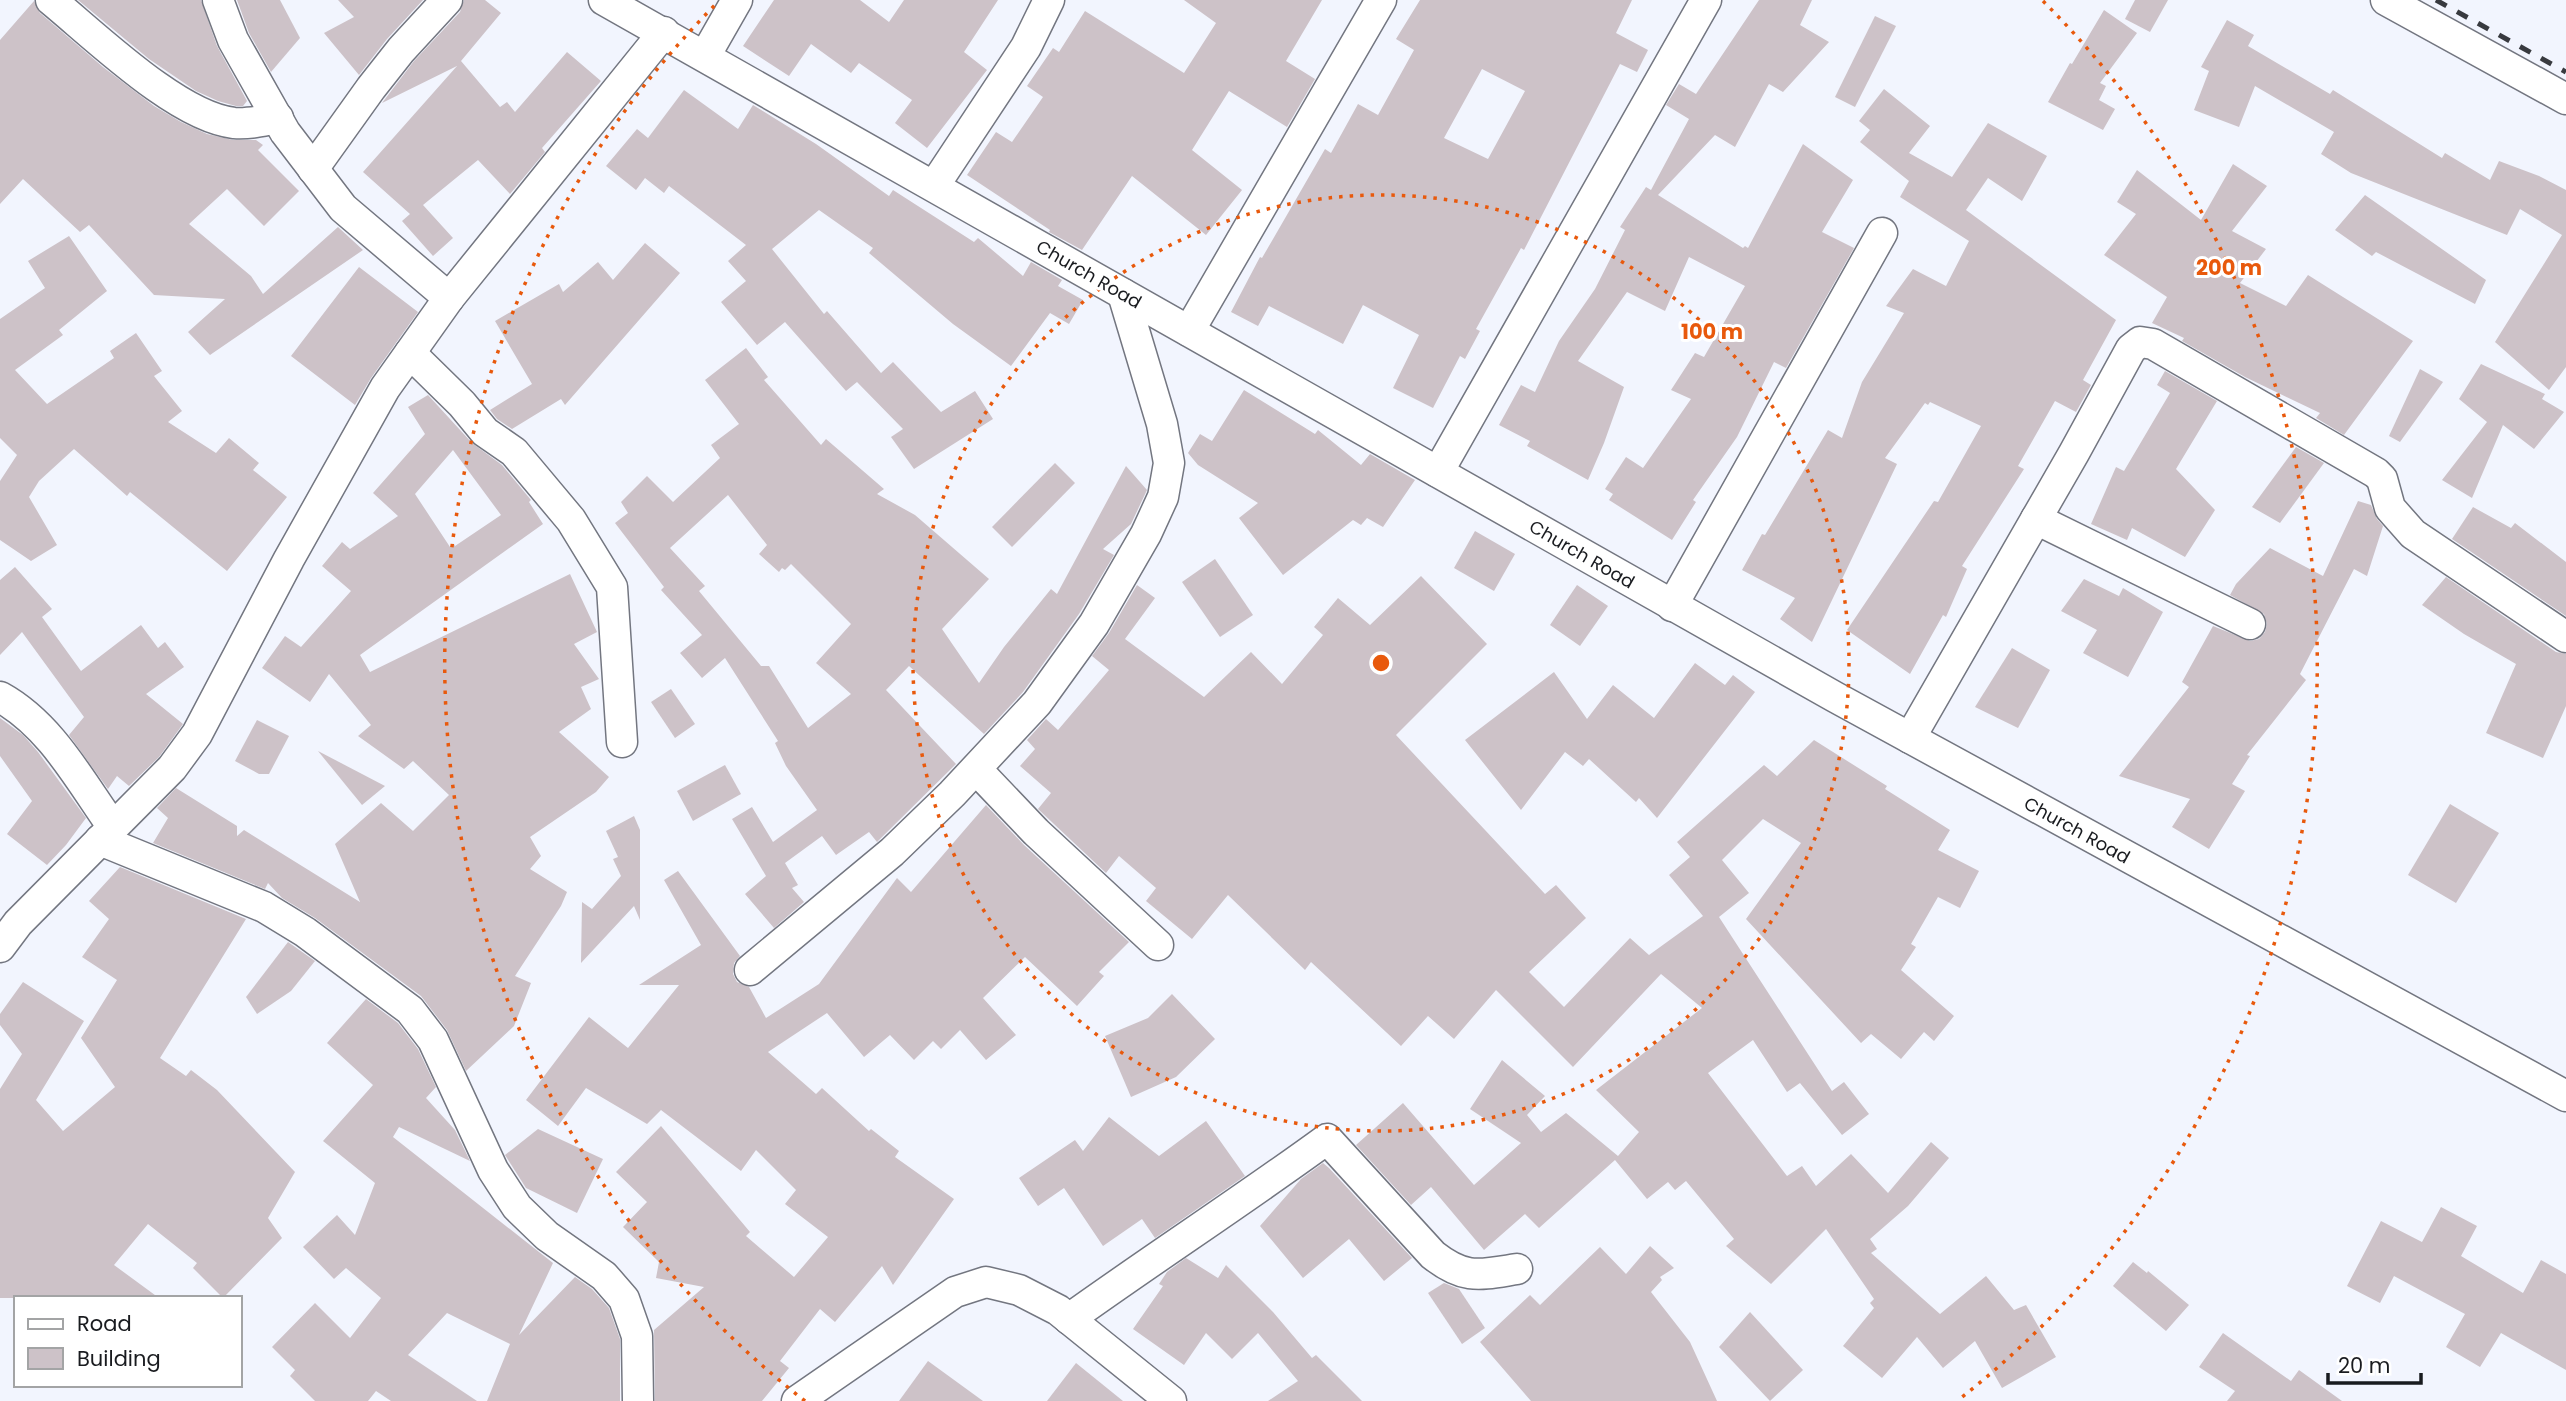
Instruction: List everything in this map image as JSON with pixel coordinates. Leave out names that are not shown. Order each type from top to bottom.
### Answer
[{"type":"street","points":[[51,0],[157,87],[193,110],[232,123],[278,118]]},
{"type":"street","points":[[218,0],[233,40],[285,132],[343,208],[449,299]]},
{"type":"street","points":[[313,169],[401,50],[447,0]]},
{"type":"street","name":"Church Road","points":[[604,0],[1672,606],[2566,1096]]},
{"type":"street","points":[[705,56],[737,0]]},
{"type":"street","points":[[934,186],[1026,47],[1049,0]]},
{"type":"street","points":[[1189,331],[1381,0]]},
{"type":"street","points":[[1438,472],[1706,0]]},
{"type":"street","points":[[2386,0],[2566,99]]},
{"type":"street","points":[[0,947],[18,923],[172,768],[197,734],[385,388],[449,299],[664,33]]},
{"type":"street","points":[[1672,606],[1882,233]]},
{"type":"street","points":[[750,970],[892,852],[976,769],[1037,703],[1094,624],[1146,534],[1163,497],[1169,463],[1162,424],[1123,294]]},
{"type":"street","points":[[1910,738],[2131,349],[2140,342],[2153,344],[2376,473],[2382,479],[2390,508],[2413,534],[2566,637]]},
{"type":"street","points":[[411,353],[462,404],[485,432],[514,452],[571,520],[612,587],[622,742]]},
{"type":"street","points":[[2036,519],[2250,624]]},
{"type":"street","points":[[0,697],[29,716],[45,734],[106,834],[264,907],[305,932],[410,1010],[433,1040],[493,1170],[517,1207],[547,1236],[604,1276],[624,1299],[637,1336],[638,1401]]},
{"type":"street","points":[[976,769],[1036,832],[1158,945]]},
{"type":"street","points":[[1069,1319],[1244,1199],[1326,1139],[1433,1255],[1450,1268],[1477,1276],[1517,1269]]},
{"type":"street","points":[[797,1401],[955,1292],[986,1282],[1019,1290],[1058,1310],[1171,1401]]},
{"type":"building","points":[[78,0],[201,0],[217,46],[247,101],[243,106],[236,106],[196,91],[149,59]]},
{"type":"building","points":[[237,0],[280,0],[300,38],[271,72],[249,33]]},
{"type":"building","points":[[338,0],[423,0],[359,75],[324,33],[354,17]]},
{"type":"building","points":[[464,0],[485,0],[501,13],[461,61],[500,107],[507,102],[515,112],[567,52],[601,81],[542,148],[545,152],[510,194],[478,160],[423,205],[453,238],[433,256],[402,221],[410,214],[363,172],[457,66],[382,103],[414,61],[460,12]]},
{"type":"building","points":[[774,0],[860,0],[889,22],[904,0],[998,0],[964,52],[987,70],[927,148],[895,123],[912,100],[859,63],[851,73],[811,44],[789,76],[743,46]]},
{"type":"building","points":[[1184,0],[1322,0],[1286,61],[1315,79],[1287,127],[1229,91],[1192,150],[1242,190],[1206,235],[1132,176],[1082,250],[1049,232],[1050,230],[967,175],[996,132],[1012,142],[1043,97],[1027,86],[1053,48],[1059,52],[1085,11],[1184,73],[1216,23]]},
{"type":"building","points":[[1420,0],[1632,0],[1616,33],[1648,50],[1637,72],[1620,64],[1524,250],[1521,248],[1476,329],[1480,331],[1465,359],[1460,356],[1433,408],[1393,388],[1419,335],[1363,305],[1343,344],[1269,306],[1258,326],[1231,312],[1260,257],[1262,258],[1325,149],[1331,153],[1358,104],[1378,115],[1414,50],[1396,39]],"holes":[[[1482,69],[1525,91],[1488,159],[1444,138]]]},
{"type":"building","points":[[1759,0],[1812,0],[1800,25],[1829,42],[1783,92],[1769,84],[1735,147],[1715,135],[1658,195],[1743,248],[1748,248],[1803,144],[1853,180],[1822,232],[1854,248],[1786,368],[1774,362],[1737,437],[1693,500],[1696,502],[1672,540],[1609,500],[1613,494],[1605,489],[1626,457],[1643,468],[1691,399],[1671,390],[1695,353],[1704,357],[1745,286],[1689,257],[1665,311],[1627,292],[1578,361],[1624,387],[1588,480],[1527,446],[1530,441],[1499,425],[1521,385],[1535,392],[1559,341],[1595,289],[1625,230],[1620,227],[1646,187],[1651,190],[1689,119],[1666,105],[1679,84],[1696,94]]},
{"type":"building","points":[[2135,0],[2168,0],[2150,32],[2125,19]]},
{"type":"building","points":[[34,1],[40,13],[154,106],[207,134],[233,140],[256,140],[263,145],[258,150],[299,191],[264,226],[227,189],[189,224],[251,276],[263,294],[338,227],[363,250],[210,355],[188,332],[225,299],[154,295],[89,225],[80,232],[23,179],[0,204],[0,40]]},
{"type":"building","points":[[2104,10],[2137,33],[2100,83],[2106,86],[2099,100],[2115,109],[2103,130],[2048,102]]},
{"type":"building","points":[[1875,16],[1896,26],[1855,107],[1835,97]]},
{"type":"building","points":[[2227,20],[2254,35],[2248,46],[2330,94],[2333,90],[2442,158],[2445,153],[2490,180],[2499,161],[2539,176],[2566,190],[2566,367],[2549,390],[2495,342],[2562,235],[2520,209],[2507,235],[2351,173],[2321,154],[2334,132],[2255,86],[2239,127],[2194,110],[2209,71],[2201,67]]},
{"type":"building","points":[[1884,89],[1930,126],[1909,153],[1952,177],[1988,123],[2047,156],[2022,201],[1988,178],[1966,210],[2116,320],[2083,380],[2091,385],[2076,412],[2055,401],[2018,466],[2024,469],[1962,566],[1967,569],[1946,617],[1943,615],[1910,674],[1847,630],[1934,501],[1938,502],[1981,426],[1930,402],[1928,405],[1925,403],[1885,458],[1897,464],[1812,642],[1780,619],[1795,598],[1742,570],[1828,430],[1842,438],[1862,382],[1904,313],[1886,306],[1913,269],[1946,286],[1969,241],[1900,197],[1909,181],[1860,142],[1870,130],[1859,121]]},
{"type":"building","points":[[684,90],[738,129],[753,105],[816,144],[889,196],[893,190],[974,242],[978,238],[1023,276],[1031,262],[1062,280],[1058,286],[1083,300],[1069,324],[1050,313],[1011,366],[953,324],[869,253],[873,248],[819,210],[772,249],[824,314],[827,311],[881,373],[893,362],[941,412],[975,391],[993,419],[914,469],[891,437],[903,429],[857,382],[846,391],[785,322],[757,345],[721,302],[746,281],[728,261],[746,245],[669,186],[664,193],[645,178],[636,190],[606,166],[637,129],[648,138]]},
{"type":"building","points":[[2233,164],[2267,186],[2232,231],[2266,249],[2240,283],[2286,306],[2308,275],[2413,341],[2344,435],[2316,418],[2320,413],[2245,377],[2182,341],[2184,338],[2152,323],[2167,297],[2104,255],[2136,214],[2117,202],[2137,170],[2201,220]]},
{"type":"building","points":[[2365,195],[2486,280],[2475,304],[2376,252],[2372,256],[2335,230]]},
{"type":"building","points":[[69,236],[107,291],[59,330],[63,335],[15,370],[47,404],[114,358],[110,351],[136,333],[162,371],[154,376],[182,411],[168,422],[216,453],[229,438],[259,463],[253,470],[287,497],[227,571],[130,492],[127,496],[74,449],[39,481],[29,497],[57,545],[31,561],[0,540],[0,481],[17,455],[0,438],[0,319],[45,288],[28,261]]},
{"type":"building","points":[[645,243],[680,273],[565,405],[561,399],[512,429],[497,419],[490,410],[532,384],[495,321],[559,284],[563,292],[598,262],[613,280]]},
{"type":"building","points":[[359,267],[418,312],[355,405],[291,356]]},
{"type":"building","points":[[746,348],[768,377],[764,380],[821,445],[826,439],[884,489],[877,494],[915,515],[989,579],[942,629],[979,683],[1051,589],[1057,594],[1126,466],[1147,490],[1131,524],[1103,549],[1114,555],[1079,614],[1023,692],[984,734],[909,666],[886,690],[956,764],[877,842],[869,832],[836,855],[822,836],[785,863],[798,885],[792,888],[804,902],[774,928],[745,894],[766,876],[732,819],[752,807],[773,842],[817,810],[786,766],[775,743],[778,741],[725,658],[702,678],[680,653],[702,635],[661,590],[664,587],[615,523],[628,513],[621,502],[647,476],[673,502],[720,458],[711,445],[739,424],[705,380]],"holes":[[[728,495],[767,545],[759,554],[779,572],[791,564],[851,624],[816,663],[851,694],[808,728],[769,666],[761,666],[699,591],[705,586],[670,548]]]},
{"type":"building","points":[[2481,364],[2545,394],[2542,399],[2564,412],[2534,449],[2503,425],[2472,498],[2442,480],[2487,422],[2459,399]]},
{"type":"building","points":[[2420,369],[2443,382],[2400,442],[2389,436]]},
{"type":"building","points":[[2165,371],[2217,401],[2176,469],[2215,510],[2185,557],[2132,528],[2127,540],[2091,524],[2116,467],[2124,471],[2170,393],[2157,385]]},
{"type":"building","points":[[1244,390],[1315,434],[1318,430],[1361,465],[1370,454],[1415,480],[1383,527],[1367,518],[1361,525],[1353,520],[1283,575],[1239,518],[1258,503],[1198,465],[1188,453],[1200,434],[1212,441]]},
{"type":"building","points":[[428,395],[472,443],[502,465],[531,500],[529,502],[543,524],[360,655],[370,672],[570,574],[597,632],[574,644],[599,679],[581,687],[591,709],[559,732],[609,777],[596,792],[530,837],[541,856],[530,869],[567,892],[561,906],[515,976],[531,983],[514,1026],[466,1071],[447,1030],[421,996],[315,918],[282,898],[268,883],[265,889],[153,843],[168,818],[157,808],[176,788],[237,826],[237,836],[244,830],[360,902],[335,844],[381,803],[413,831],[449,795],[413,761],[404,769],[358,736],[371,725],[329,674],[310,702],[262,668],[285,636],[301,647],[351,591],[322,566],[342,542],[350,549],[398,516],[373,493],[425,434],[408,407]],"holes":[[[453,450],[501,515],[450,547],[415,494]]]},
{"type":"building","points":[[2296,447],[2324,463],[2280,523],[2252,507]]},
{"type":"building","points":[[1055,463],[1075,483],[1012,547],[992,527]]},
{"type":"building","points":[[2358,501],[2371,505],[2383,526],[2367,576],[2354,569],[2300,674],[2306,680],[2247,755],[2250,756],[2232,784],[2245,791],[2209,849],[2172,827],[2190,799],[2119,776],[2189,687],[2182,682],[2213,626],[2250,641],[2259,639],[2265,632],[2267,624],[2264,614],[2230,595],[2236,584],[2270,548],[2323,576]]},
{"type":"building","points":[[2473,507],[2511,528],[2515,523],[2566,562],[2566,616],[2452,539]]},
{"type":"building","points":[[1475,531],[1515,554],[1494,591],[1454,568]]},
{"type":"building","points":[[1215,559],[1253,615],[1220,637],[1182,582]]},
{"type":"building","points":[[15,567],[52,609],[42,617],[81,671],[141,625],[158,648],[165,642],[184,667],[146,694],[183,724],[159,757],[129,786],[117,776],[108,789],[69,735],[84,717],[22,632],[0,655],[0,580]]},
{"type":"building","points":[[1421,576],[1487,644],[1396,735],[1545,894],[1556,885],[1586,918],[1529,972],[1564,1007],[1630,938],[1649,955],[1703,916],[1669,875],[1690,857],[1677,842],[1764,765],[1777,776],[1814,740],[1950,830],[1938,850],[1979,871],[1960,908],[1938,897],[1911,944],[1916,947],[1901,970],[1954,1016],[1934,1041],[1924,1032],[1901,1059],[1871,1034],[1861,1043],[1746,919],[1801,843],[1763,819],[1722,860],[1749,893],[1719,917],[1832,1091],[1844,1082],[1869,1114],[1842,1135],[1800,1083],[1787,1092],[1753,1040],[1708,1073],[1787,1176],[1802,1166],[1816,1186],[1851,1154],[1888,1193],[1931,1142],[1949,1158],[1908,1206],[1870,1239],[1877,1249],[1871,1253],[1940,1314],[1986,1276],[2014,1310],[2026,1305],[2056,1357],[2002,1388],[1975,1341],[1943,1368],[1917,1337],[1882,1378],[1843,1346],[1874,1308],[1870,1303],[1874,1299],[1826,1229],[1771,1284],[1726,1246],[1734,1239],[1686,1181],[1675,1190],[1668,1182],[1647,1199],[1615,1160],[1539,1228],[1525,1214],[1484,1250],[1431,1187],[1411,1205],[1356,1145],[1403,1103],[1474,1185],[1521,1143],[1470,1109],[1502,1060],[1545,1096],[1527,1115],[1541,1132],[1566,1113],[1618,1156],[1639,1132],[1596,1090],[1702,1008],[1661,974],[1573,1067],[1496,990],[1454,1039],[1428,1016],[1401,1046],[1311,962],[1305,970],[1228,895],[1192,939],[1146,901],[1156,888],[1119,856],[1106,873],[1038,809],[1051,793],[1020,766],[1035,749],[1027,740],[1046,719],[1058,730],[1109,670],[1092,656],[1137,585],[1155,598],[1125,639],[1204,697],[1251,652],[1282,684],[1323,635],[1314,627],[1338,598],[1370,625]]},
{"type":"building","points":[[2446,577],[2556,652],[2566,654],[2566,706],[2543,758],[2486,733],[2516,664],[2464,634],[2422,605]]},
{"type":"building","points":[[2084,579],[2119,596],[2123,588],[2163,612],[2128,677],[2083,653],[2097,630],[2061,611]]},
{"type":"building","points":[[1577,585],[1608,606],[1580,646],[1550,625]]},
{"type":"building","points":[[2012,648],[2050,670],[2018,728],[1975,707]]},
{"type":"building","points":[[1695,663],[1725,685],[1733,675],[1755,692],[1657,818],[1639,798],[1636,802],[1589,759],[1583,766],[1565,752],[1521,810],[1465,740],[1554,672],[1587,719],[1613,685],[1654,718]]},
{"type":"building","points":[[671,689],[695,724],[675,738],[651,702]]},
{"type":"building","points":[[0,718],[23,735],[38,752],[86,818],[47,865],[7,834],[32,801],[0,756]]},
{"type":"building","points":[[257,720],[289,736],[269,774],[259,774],[235,761]]},
{"type":"building","points":[[318,751],[385,786],[362,805]]},
{"type":"building","points":[[725,765],[741,794],[693,821],[677,791]]},
{"type":"building","points":[[2450,804],[2499,833],[2456,903],[2408,875]]},
{"type":"building","points":[[986,805],[1024,845],[1129,942],[1099,972],[1104,976],[1077,1006],[1025,957],[983,998],[1016,1035],[986,1060],[960,1030],[941,1049],[933,1041],[914,1060],[890,1035],[864,1057],[827,1013],[768,1052],[816,1094],[822,1088],[869,1131],[871,1129],[899,1151],[895,1157],[954,1199],[893,1285],[882,1266],[835,1322],[820,1309],[780,1361],[789,1368],[762,1401],[655,1401],[654,1330],[704,1287],[656,1278],[659,1262],[623,1227],[647,1202],[616,1172],[661,1126],[750,1232],[746,1236],[794,1277],[828,1237],[785,1204],[796,1190],[756,1150],[741,1171],[661,1110],[647,1124],[586,1088],[558,1126],[526,1100],[589,1017],[628,1048],[679,985],[639,985],[701,945],[664,880],[678,871],[740,956],[734,963],[733,974],[737,982],[749,987],[766,1018],[819,984],[897,878],[911,892]]},
{"type":"building","points":[[634,816],[640,830],[640,920],[634,906],[581,963],[582,902],[592,909],[621,876],[613,859],[618,857],[606,831]]},
{"type":"building","points":[[120,867],[246,919],[160,1058],[186,1076],[191,1070],[217,1090],[295,1172],[268,1218],[282,1238],[225,1296],[221,1296],[193,1268],[197,1263],[148,1224],[114,1265],[156,1296],[0,1298],[0,1089],[22,1054],[0,1025],[0,1014],[23,982],[84,1021],[36,1100],[63,1131],[115,1087],[81,1038],[117,980],[82,957],[109,919],[89,901]]},
{"type":"building","points":[[288,942],[315,961],[291,991],[257,1014],[246,997]]},
{"type":"building","points":[[1172,994],[1215,1039],[1176,1077],[1131,1097],[1105,1036],[1148,1018]]},
{"type":"building","points":[[366,999],[398,1023],[418,1049],[436,1087],[426,1098],[455,1130],[470,1161],[399,1127],[393,1137],[553,1263],[519,1335],[575,1277],[592,1289],[609,1308],[620,1339],[620,1401],[487,1401],[510,1344],[447,1313],[408,1355],[477,1401],[391,1401],[376,1391],[368,1401],[315,1401],[290,1376],[295,1370],[272,1347],[315,1303],[350,1338],[381,1298],[346,1268],[334,1279],[303,1247],[337,1215],[355,1235],[375,1183],[323,1141],[373,1085],[327,1043]]},
{"type":"building","points":[[1109,1117],[1159,1156],[1206,1121],[1245,1176],[1155,1238],[1142,1219],[1103,1246],[1064,1188],[1038,1206],[1019,1178],[1075,1140],[1083,1151]]},
{"type":"building","points":[[538,1129],[603,1159],[577,1213],[526,1188],[505,1155]]},
{"type":"building","points":[[1323,1163],[1412,1258],[1384,1281],[1349,1239],[1303,1278],[1260,1226],[1301,1179]]},
{"type":"building","points":[[2441,1207],[2477,1226],[2461,1256],[2523,1293],[2541,1260],[2566,1274],[2566,1370],[2501,1333],[2480,1367],[2446,1347],[2465,1314],[2394,1276],[2380,1303],[2347,1286],[2381,1221],[2422,1242]]},
{"type":"building","points":[[1650,1246],[1674,1268],[1660,1277],[1662,1280],[1651,1292],[1690,1342],[1717,1401],[1531,1401],[1480,1342],[1530,1295],[1540,1305],[1600,1247],[1626,1274]]},
{"type":"building","points":[[1186,1258],[1218,1278],[1226,1265],[1273,1312],[1312,1358],[1316,1355],[1362,1401],[1268,1401],[1298,1381],[1258,1333],[1232,1359],[1206,1333],[1184,1365],[1133,1329],[1163,1286],[1159,1284],[1167,1272]]},
{"type":"building","points":[[2133,1262],[2189,1305],[2166,1331],[2113,1286]]},
{"type":"building","points":[[1444,1283],[1459,1289],[1485,1328],[1462,1344],[1428,1293]]},
{"type":"building","points":[[1750,1312],[1803,1370],[1770,1401],[1719,1347]]},
{"type":"building","points":[[2223,1333],[2291,1381],[2299,1370],[2342,1401],[2227,1401],[2235,1391],[2199,1367]]},
{"type":"building","points":[[928,1361],[983,1401],[899,1401]]},
{"type":"building","points":[[1076,1363],[1123,1401],[1047,1401]]},
{"type":"railway","points":[[2436,0],[2566,72]]}]
